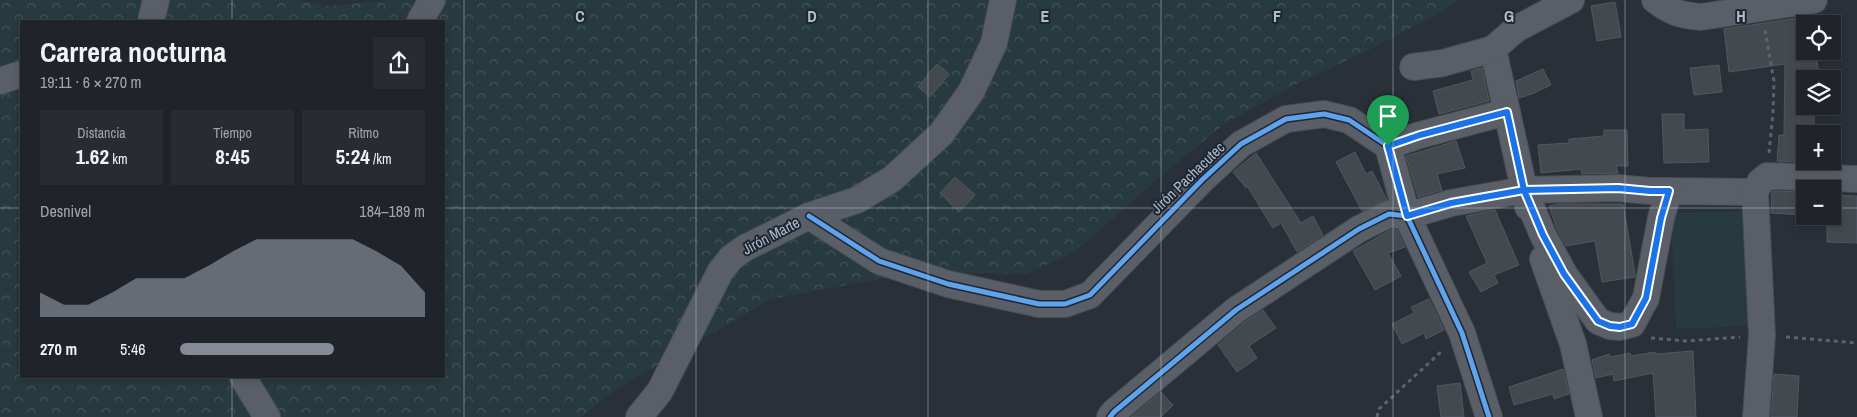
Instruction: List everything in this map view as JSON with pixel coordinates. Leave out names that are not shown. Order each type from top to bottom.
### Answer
[{"type":"street","points":[[151,20],[156,0]]},
{"type":"street","points":[[421,20],[432,0]]},
{"type":"street","name":"Jirón Marte","points":[[639,417],[660,391],[720,272],[731,258],[745,248],[809,216],[857,200],[892,178],[940,134],[971,92],[994,43],[1004,0]]},
{"type":"street","points":[[1413,67],[1443,63],[1493,49],[1516,29],[1571,0]]},
{"type":"street","points":[[1654,0],[1668,11],[1701,17],[1814,0]]},
{"type":"street","points":[[1493,49],[1532,228],[1573,344],[1589,417]]},
{"type":"street","points":[[0,81],[20,74]]},
{"type":"street","points":[[1489,417],[1462,333],[1407,216],[1388,146],[1420,135],[1507,112]]},
{"type":"street","name":"Jirón Pachacutec","points":[[809,216],[879,261],[948,284],[1039,304],[1065,304],[1090,295],[1202,180],[1241,144],[1286,119],[1324,114],[1349,120],[1388,146]]},
{"type":"street","points":[[1110,417],[1236,310],[1359,229],[1389,214],[1407,216],[1451,203],[1524,190],[1618,188],[1669,191],[1857,179]]},
{"type":"street","points":[[1756,417],[1762,335],[1761,184]]},
{"type":"street","points":[[1524,190],[1543,235],[1564,274],[1598,321],[1610,326],[1620,327],[1632,324],[1646,298],[1661,218],[1669,191]]},
{"type":"street","points":[[243,378],[267,417]]},
{"type":"path","points":[[1761,184],[1773,113],[1774,81],[1762,7]]},
{"type":"path","points":[[1632,324],[1644,337],[1686,341],[1762,335],[1857,343]]},
{"type":"path","points":[[1377,417],[1379,409],[1462,333]]},
{"type":"green space","points":[[0,0],[296,0],[329,6],[389,0],[1459,0],[1438,14],[1363,53],[1291,87],[1223,125],[1163,174],[1075,252],[1026,274],[919,272],[771,299],[615,390],[581,417],[0,417]]},
{"type":"green space","points":[[1744,211],[1749,326],[1676,329],[1671,213]]},
{"type":"building","points":[[1615,2],[1621,37],[1597,41],[1591,6]]},
{"type":"building","points":[[1796,18],[1796,60],[1817,60],[1818,70],[1796,70],[1796,115],[1814,115],[1814,125],[1796,125],[1796,162],[1777,161],[1779,135],[1784,135],[1785,64],[1729,72],[1724,29]]},
{"type":"building","points":[[937,64],[949,74],[930,97],[918,87]]},
{"type":"building","points":[[1719,65],[1722,92],[1694,95],[1690,68]]},
{"type":"building","points":[[1482,68],[1489,101],[1439,114],[1433,91],[1473,80],[1471,71]]},
{"type":"building","points":[[1543,69],[1551,85],[1519,98],[1516,81]]},
{"type":"building","points":[[1662,114],[1684,114],[1684,130],[1708,129],[1709,162],[1664,163]]},
{"type":"building","points":[[1604,130],[1627,130],[1628,166],[1616,166],[1618,173],[1582,174],[1581,169],[1541,173],[1538,145],[1569,143],[1569,139],[1604,136]]},
{"type":"building","points":[[1456,141],[1465,168],[1437,174],[1442,190],[1418,197],[1406,156]]},
{"type":"building","points":[[1355,152],[1366,174],[1372,171],[1387,200],[1362,211],[1336,162]]},
{"type":"building","points":[[1256,153],[1301,223],[1313,216],[1323,235],[1297,252],[1281,223],[1273,228],[1247,186],[1246,188],[1233,172]]},
{"type":"building","points":[[955,177],[975,195],[959,212],[940,193]]},
{"type":"building","points":[[1772,191],[1796,192],[1796,214],[1771,213]]},
{"type":"building","points":[[1841,195],[1857,196],[1857,243],[1827,242],[1827,225],[1841,225]]},
{"type":"building","points":[[1559,204],[1623,204],[1635,277],[1602,282],[1595,241],[1566,246],[1557,229],[1549,206]]},
{"type":"building","points":[[1495,210],[1519,265],[1494,275],[1498,283],[1481,292],[1469,272],[1487,263],[1466,216]]},
{"type":"building","points":[[1392,229],[1397,230],[1405,247],[1388,253],[1401,276],[1375,290],[1353,251]]},
{"type":"building","points":[[1429,299],[1444,330],[1426,339],[1424,333],[1402,344],[1392,324],[1414,313],[1411,307]]},
{"type":"building","points":[[1263,310],[1276,328],[1249,346],[1257,358],[1237,372],[1218,345],[1245,322]]},
{"type":"building","points":[[1693,351],[1696,417],[1656,417],[1653,373],[1614,381],[1613,374],[1596,378],[1592,360],[1609,354],[1610,357],[1630,353],[1631,356],[1655,352],[1656,354]]},
{"type":"building","points":[[1563,369],[1569,394],[1554,399],[1553,394],[1514,405],[1509,387]]},
{"type":"building","points":[[1774,374],[1799,376],[1797,417],[1771,417]]},
{"type":"building","points":[[1460,383],[1464,417],[1441,417],[1437,386]]},
{"type":"building","points":[[1161,392],[1173,405],[1161,417],[1131,417]]},
{"type":"cycle path","points":[[809,216],[879,261],[948,284],[1039,304],[1065,304],[1090,295],[1202,180],[1241,144],[1286,119],[1324,114],[1349,120],[1388,146],[1407,216],[1462,333],[1489,417]]},
{"type":"cycle path","points":[[1110,417],[1236,310],[1359,229],[1389,214],[1407,216],[1451,203],[1524,190],[1618,188],[1669,191]]},
{"type":"route","points":[[1388,146],[1407,216],[1451,203],[1524,190],[1543,235],[1564,274],[1598,321],[1610,326],[1620,327],[1632,324],[1646,298],[1661,218],[1669,191],[1618,188],[1524,190],[1507,112],[1420,135],[1388,146]]}]
